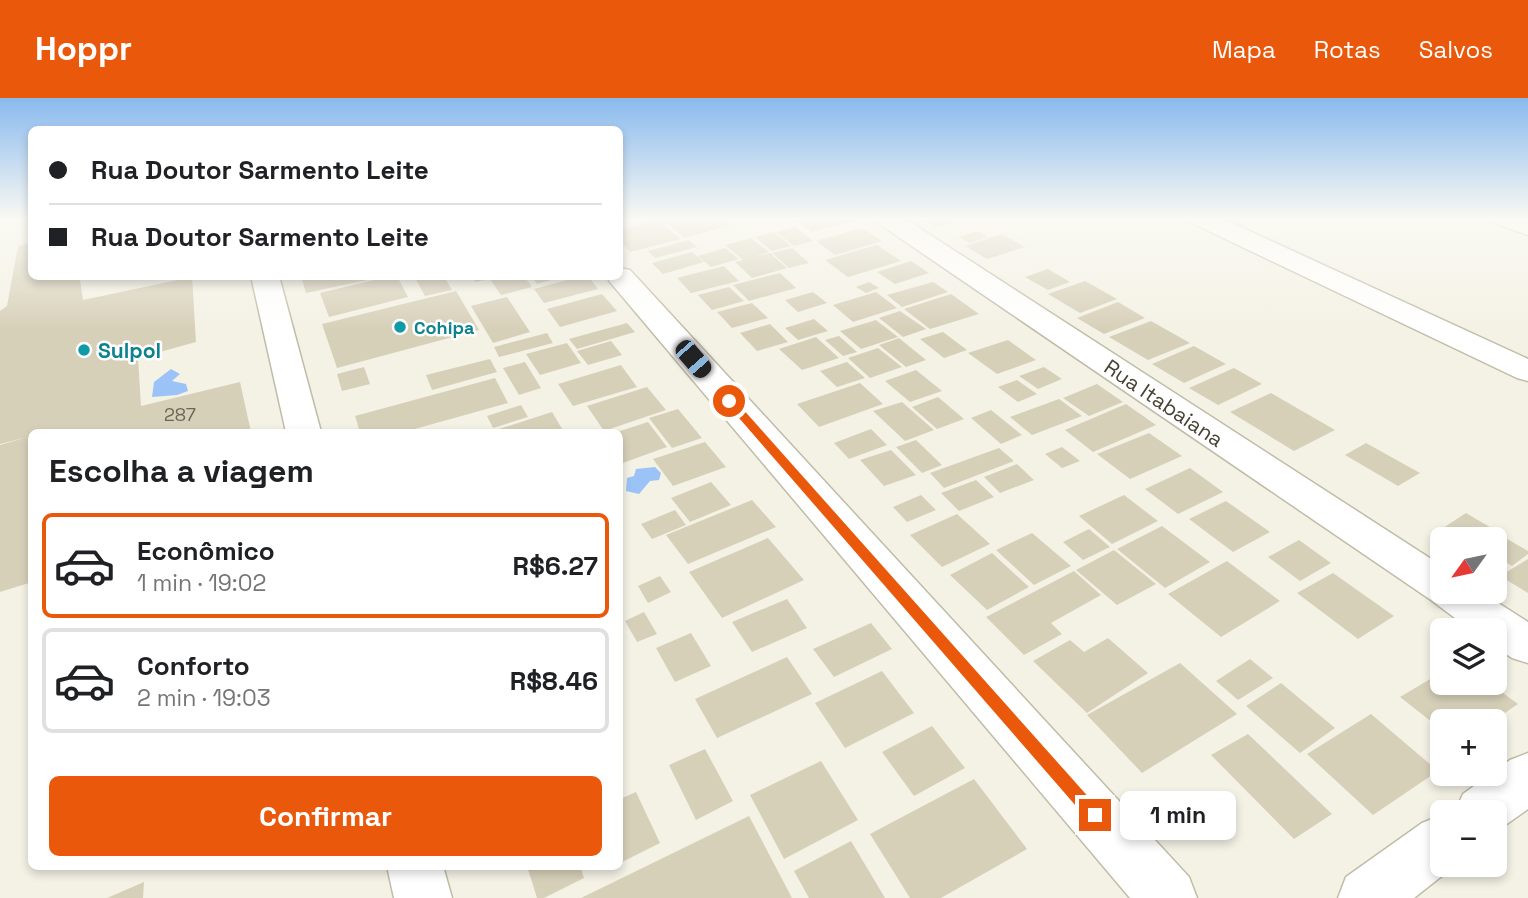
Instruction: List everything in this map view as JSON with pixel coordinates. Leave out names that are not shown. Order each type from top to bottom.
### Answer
[{"type":"street","name":"Rua Itabaiana","points":[[943,255],[1430,579]]},
{"type":"street","points":[[1280,255],[1528,372]]},
{"type":"street","points":[[623,279],[1168,898]]},
{"type":"street","points":[[266,280],[303,429]]},
{"type":"street","points":[[1466,604],[1528,645]]},
{"type":"street","points":[[1498,800],[1528,777]]},
{"type":"street","points":[[1367,898],[1430,851]]},
{"type":"street","points":[[416,870],[423,898]]},
{"type":"water","points":[[171,369],[180,374],[172,381],[186,384],[188,391],[177,395],[152,397],[154,382]]},
{"type":"water","points":[[655,467],[661,473],[659,480],[650,481],[639,494],[626,491],[627,478],[634,476],[636,469]]},
{"type":"building","name":"Sulpol","points":[[16,255],[28,255],[28,280],[80,280],[83,300],[178,280],[192,280],[196,342],[138,358],[141,406],[240,382],[250,429],[28,429],[28,437],[0,444],[0,311],[7,306]]},
{"type":"building","points":[[680,255],[696,255],[704,262],[663,274],[652,263]]},
{"type":"building","points":[[734,255],[739,259],[711,267],[698,256]]},
{"type":"building","points":[[737,255],[759,255],[751,258],[773,255],[787,268],[752,278],[735,262],[743,260]]},
{"type":"building","points":[[775,255],[800,255],[809,263],[789,268]]},
{"type":"building","points":[[841,255],[892,255],[901,261],[848,277],[825,260]]},
{"type":"building","points":[[981,255],[999,255],[987,259]]},
{"type":"building","points":[[911,261],[929,273],[895,284],[877,272]]},
{"type":"building","points":[[724,266],[739,281],[691,293],[677,278]]},
{"type":"building","points":[[1048,269],[1070,282],[1048,290],[1025,277]]},
{"type":"building","points":[[780,273],[796,288],[749,301],[733,285]]},
{"type":"building","points":[[302,280],[367,280],[306,293]]},
{"type":"building","points":[[374,280],[399,280],[408,297],[329,317],[320,293]]},
{"type":"building","points":[[416,280],[446,280],[452,290],[425,296]]},
{"type":"building","points":[[491,280],[527,280],[532,287],[501,295]]},
{"type":"building","points":[[534,280],[551,280],[537,284]]},
{"type":"building","points":[[567,280],[591,280],[598,289],[544,303],[534,289]]},
{"type":"building","points":[[1085,281],[1117,299],[1080,313],[1048,294]]},
{"type":"building","points":[[869,282],[879,288],[866,293],[856,287]]},
{"type":"building","points":[[933,282],[948,292],[902,307],[887,295]]},
{"type":"building","points":[[729,287],[744,301],[712,310],[698,295]]},
{"type":"building","name":"Cohipa","points":[[456,291],[479,330],[337,368],[322,324]]},
{"type":"building","points":[[813,292],[827,303],[798,312],[785,300]]},
{"type":"building","points":[[876,292],[897,308],[853,322],[833,305]]},
{"type":"building","points":[[602,294],[617,311],[560,327],[547,309]]},
{"type":"building","points":[[951,294],[979,314],[930,329],[904,309]]},
{"type":"building","points":[[507,297],[530,332],[493,343],[471,306]]},
{"type":"building","points":[[1118,302],[1145,318],[1104,334],[1077,318]]},
{"type":"building","points":[[752,303],[768,318],[732,328],[717,312]]},
{"type":"building","points":[[900,311],[926,329],[903,337],[879,318]]},
{"type":"building","points":[[814,319],[828,331],[798,340],[785,328]]},
{"type":"building","points":[[876,320],[898,337],[861,349],[840,331]]},
{"type":"building","points":[[1151,321],[1190,343],[1148,360],[1109,337]]},
{"type":"building","points":[[627,323],[635,332],[577,349],[569,339]]},
{"type":"building","points":[[770,324],[788,342],[757,351],[740,333]]},
{"type":"building","points":[[943,332],[967,350],[944,358],[920,339]]},
{"type":"building","points":[[547,333],[553,343],[499,357],[494,347]]},
{"type":"building","points":[[839,336],[857,352],[843,356],[825,340]]},
{"type":"building","points":[[816,337],[839,358],[802,370],[779,349]]},
{"type":"building","points":[[899,338],[926,360],[906,367],[879,345]]},
{"type":"building","points":[[1008,340],[1036,360],[997,374],[968,353]]},
{"type":"building","points":[[611,341],[622,355],[588,365],[577,351]]},
{"type":"building","points":[[567,343],[581,363],[540,375],[526,354]]},
{"type":"building","points":[[1194,346],[1226,364],[1184,383],[1152,364]]},
{"type":"building","points":[[878,348],[902,367],[870,378],[848,358]]},
{"type":"building","points":[[490,359],[497,372],[432,390],[426,375]]},
{"type":"building","points":[[525,362],[541,388],[519,395],[503,368]]},
{"type":"building","points":[[847,362],[865,378],[837,387],[820,371]]},
{"type":"building","points":[[621,365],[637,387],[573,406],[558,384]]},
{"type":"building","points":[[364,367],[370,384],[342,391],[337,374]]},
{"type":"building","points":[[1044,367],[1062,379],[1038,389],[1019,376]]},
{"type":"building","points":[[1234,368],[1262,384],[1218,405],[1189,388]]},
{"type":"building","points":[[916,370],[942,391],[910,402],[885,381]]},
{"type":"building","points":[[495,378],[508,403],[415,429],[359,429],[355,416]]},
{"type":"building","points":[[1017,380],[1037,394],[1018,402],[998,387]]},
{"type":"building","points":[[860,383],[883,404],[819,427],[797,404]]},
{"type":"building","points":[[1097,384],[1123,402],[1089,416],[1063,398]]},
{"type":"building","points":[[647,387],[666,410],[603,429],[587,406]]},
{"type":"building","points":[[1271,393],[1335,430],[1294,451],[1230,412]]},
{"type":"building","points":[[938,397],[964,419],[937,429],[912,407]]},
{"type":"building","points":[[1059,399],[1082,416],[1032,435],[1010,417]]},
{"type":"building","points":[[902,402],[934,430],[905,441],[873,411]]},
{"type":"building","points":[[1126,404],[1156,425],[1093,452],[1065,430]]},
{"type":"building","points":[[521,405],[528,417],[493,428],[487,416]]},
{"type":"building","points":[[678,409],[702,438],[672,448],[649,418]]},
{"type":"building","points":[[991,410],[1022,435],[1001,444],[971,418]]},
{"type":"building","points":[[552,412],[562,429],[499,429]]},
{"type":"building","points":[[648,422],[667,447],[623,463],[623,430]]},
{"type":"building","points":[[871,429],[887,445],[849,459],[834,443]]},
{"type":"building","points":[[1149,433],[1182,456],[1130,479],[1097,454]]},
{"type":"building","name":"Sulpol","points":[[28,437],[28,583],[0,592],[0,445]]},
{"type":"building","points":[[916,440],[942,465],[922,473],[896,447]]},
{"type":"building","points":[[705,442],[726,467],[673,486],[653,459]]},
{"type":"building","points":[[1366,443],[1420,473],[1398,486],[1345,455]]},
{"type":"building","points":[[1062,447],[1080,461],[1062,468],[1045,454]]},
{"type":"building","points":[[999,448],[1014,461],[944,488],[930,473]]},
{"type":"building","points":[[891,450],[916,475],[884,486],[860,460]]},
{"type":"building","points":[[1017,464],[1034,480],[1000,493],[984,477]]},
{"type":"building","points":[[1190,468],[1223,492],[1178,514],[1145,489]]},
{"type":"building","points":[[976,480],[994,497],[959,511],[941,493]]},
{"type":"building","points":[[711,482],[731,505],[690,522],[671,498]]},
{"type":"building","points":[[921,495],[936,510],[907,522],[893,507]]},
{"type":"building","points":[[1124,495],[1158,521],[1112,544],[1079,516]]},
{"type":"building","points":[[752,500],[776,527],[688,564],[666,535]]},
{"type":"building","points":[[1226,501],[1270,532],[1233,552],[1189,519]]},
{"type":"building","points":[[675,510],[686,525],[652,539],[641,524]]},
{"type":"building","points":[[1466,513],[1490,527],[1444,527]]},
{"type":"building","points":[[957,514],[990,544],[942,567],[910,535]]},
{"type":"building","points":[[1162,526],[1210,562],[1165,588],[1117,549]]},
{"type":"building","points":[[1089,529],[1110,547],[1083,560],[1063,542]]},
{"type":"building","points":[[1032,533],[1071,566],[1034,585],[996,550]]},
{"type":"building","points":[[768,538],[804,580],[722,618],[689,572]]},
{"type":"building","points":[[1507,539],[1528,551],[1528,554],[1512,566],[1507,563]]},
{"type":"building","points":[[1299,540],[1331,563],[1300,581],[1268,557]]},
{"type":"building","points":[[1114,550],[1156,584],[1117,605],[1076,570]]},
{"type":"building","points":[[992,553],[1029,587],[987,610],[950,575]]},
{"type":"building","points":[[1528,559],[1528,593],[1507,580],[1507,572]]},
{"type":"building","points":[[1227,561],[1280,601],[1221,637],[1168,594]]},
{"type":"building","points":[[1074,571],[1101,595],[1051,623],[1062,634],[1024,655],[986,617]]},
{"type":"building","points":[[1333,573],[1394,616],[1358,639],[1297,593]]},
{"type":"building","points":[[660,576],[671,592],[648,603],[638,586]]},
{"type":"building","points":[[787,599],[807,628],[752,652],[732,622]]},
{"type":"building","points":[[644,612],[657,634],[637,642],[625,621]]},
{"type":"building","points":[[871,623],[892,649],[834,677],[813,649]]},
{"type":"building","points":[[691,633],[711,666],[675,682],[656,648]]},
{"type":"building","points":[[1108,638],[1148,673],[1087,713],[1033,661],[1070,640],[1084,652]]},
{"type":"building","points":[[787,657],[812,694],[717,738],[695,699]]},
{"type":"building","points":[[1250,659],[1273,678],[1238,700],[1216,681]]},
{"type":"building","points":[[1180,663],[1237,714],[1142,773],[1087,715]]},
{"type":"building","points":[[882,671],[914,713],[845,748],[815,703]]},
{"type":"building","points":[[1430,679],[1430,695],[1506,695],[1518,704],[1507,711],[1507,709],[1430,709],[1430,721],[1400,697]]},
{"type":"building","points":[[1281,683],[1335,728],[1300,753],[1246,706]]},
{"type":"building","points":[[1371,714],[1430,764],[1430,776],[1373,815],[1307,754]]},
{"type":"building","points":[[932,726],[965,768],[914,796],[882,752]]},
{"type":"building","points":[[1248,734],[1332,814],[1294,839],[1211,755]]},
{"type":"building","points":[[705,749],[733,801],[696,820],[669,765]]},
{"type":"building","points":[[821,761],[858,820],[784,859],[750,795]]},
{"type":"building","points":[[974,779],[1027,849],[941,898],[910,898],[870,834]]},
{"type":"building","points":[[636,792],[660,843],[623,862],[623,798]]},
{"type":"building","points":[[749,816],[792,898],[581,898]]},
{"type":"building","points":[[851,841],[885,898],[809,898],[794,871]]},
{"type":"building","points":[[528,870],[581,870],[584,878],[544,898],[537,898]]},
{"type":"building","points":[[144,882],[143,898],[107,898]]},
{"type":"place","name":"Cohipa","points":[[400,327]]},
{"type":"place","name":"Sulpol","points":[[84,350]]},
{"type":"route","points":[[729,401],[1095,815]]}]
